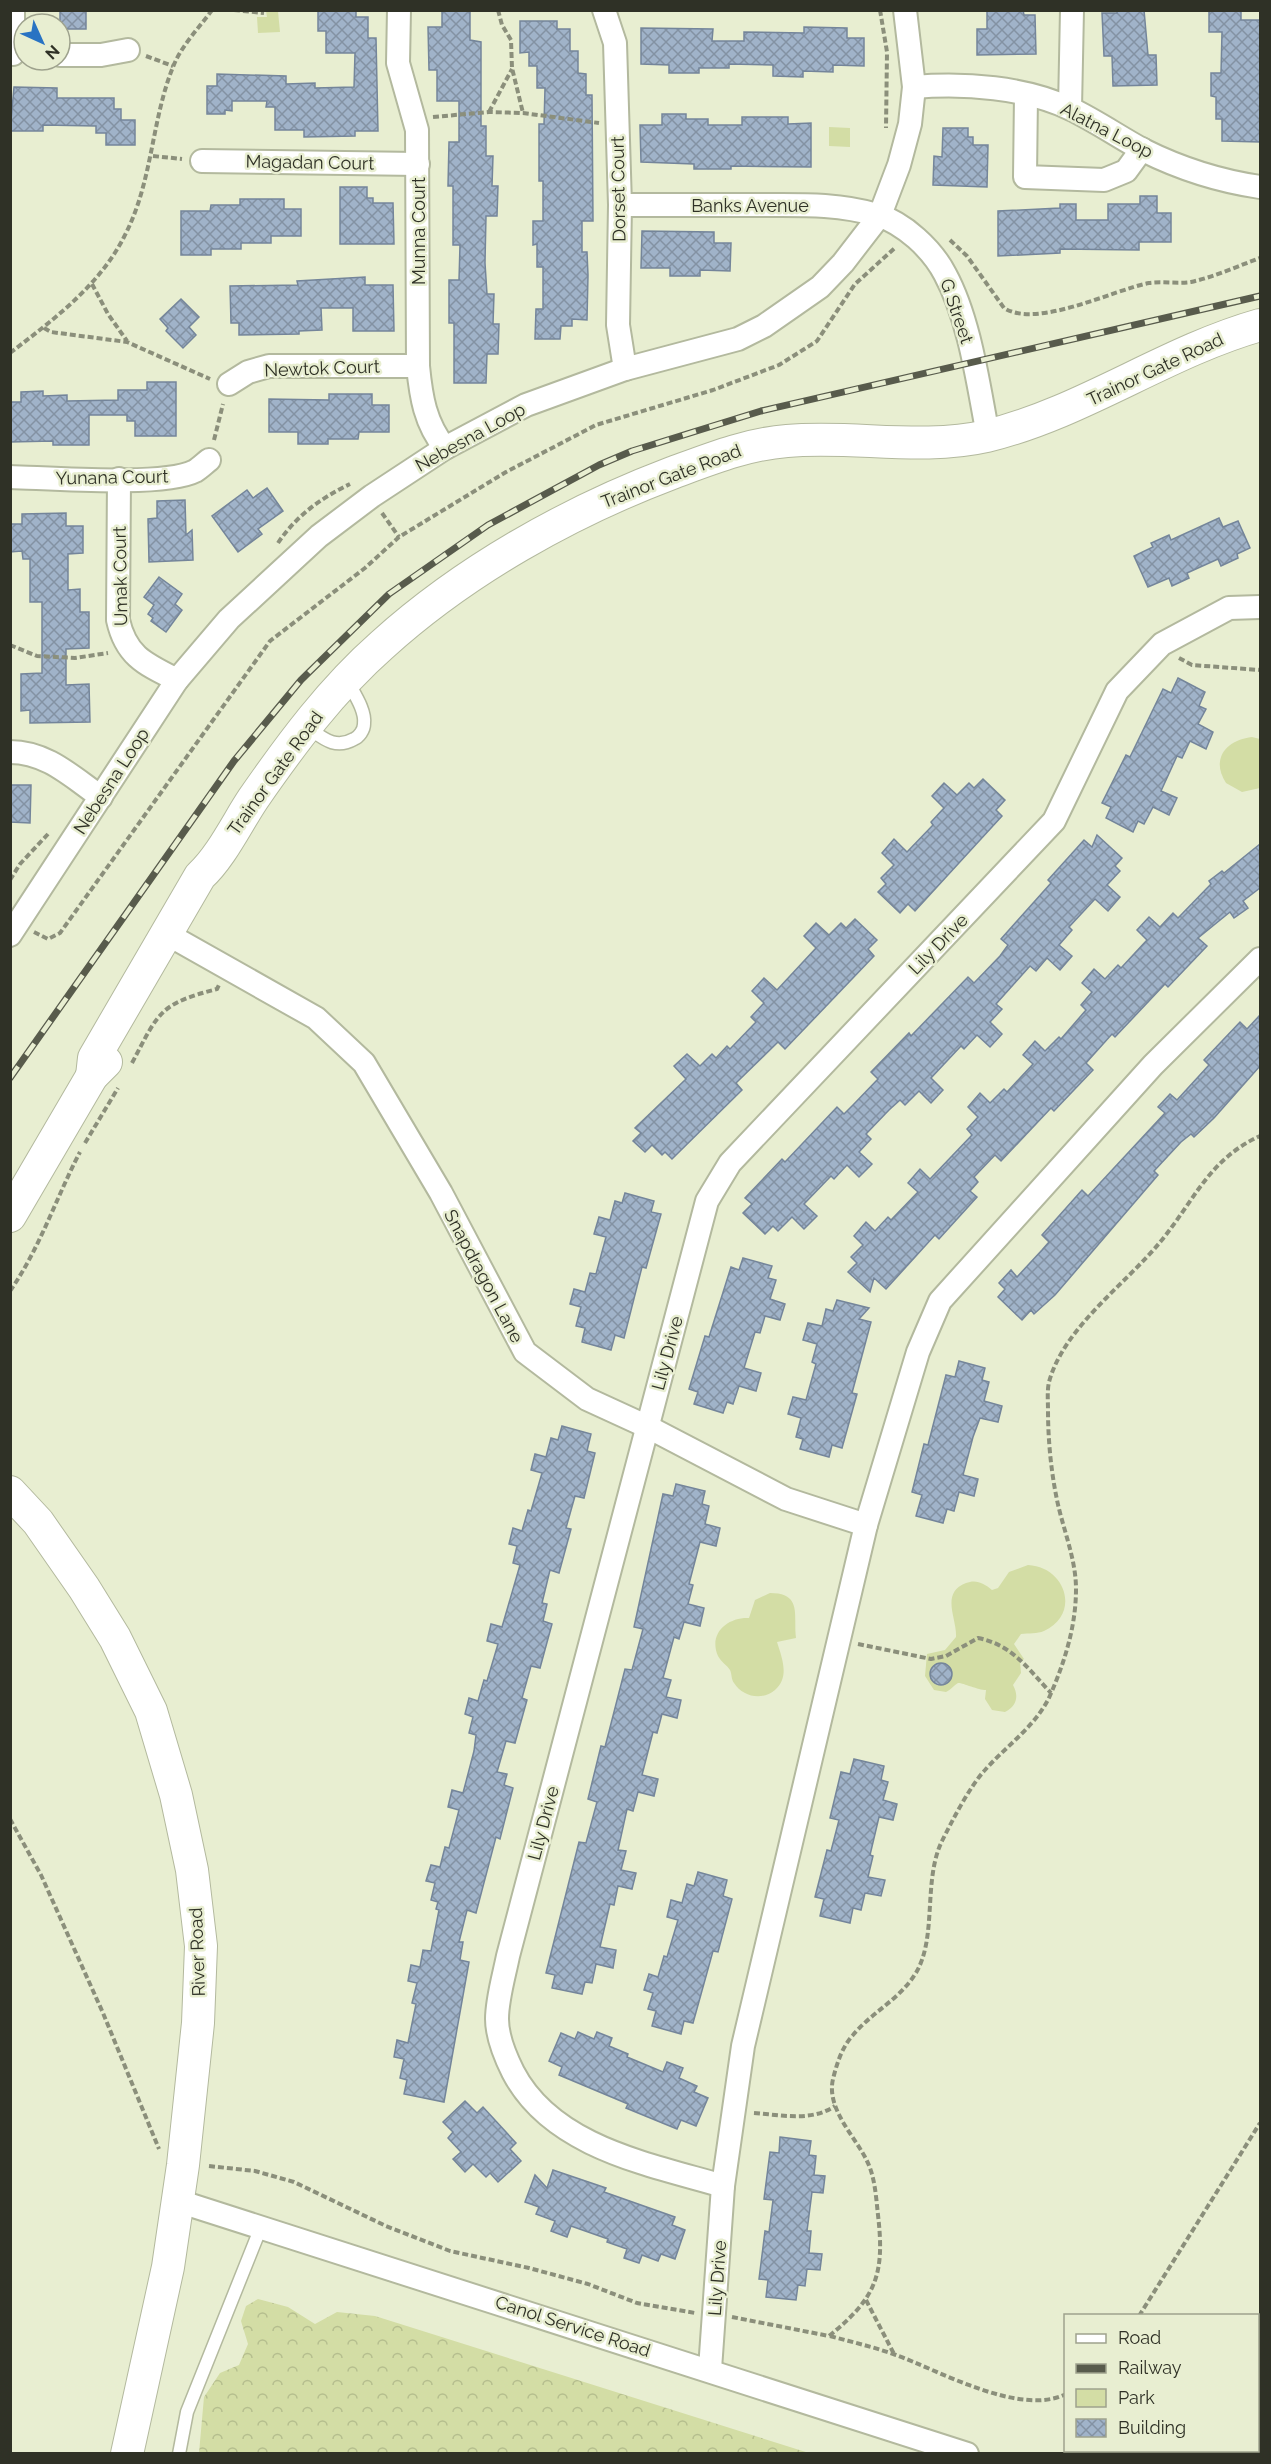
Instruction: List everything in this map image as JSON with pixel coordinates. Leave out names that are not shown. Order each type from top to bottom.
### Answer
[{"type":"main road","name":"Trainor Gate Road","points":[[106,1079],[94,1058],[109,1031],[200,876],[210,867],[229,834],[306,726],[382,645],[481,571],[576,513],[634,487],[717,456],[747,447],[784,441],[818,439],[944,443],[988,435],[1047,417],[1093,399],[1216,340],[1260,325]]},
{"type":"main road","name":"Trainor Gate Road","points":[[10,1216],[106,1079],[105,1063],[208,883],[210,867]]},
{"type":"main road","name":"River Road","points":[[10,1492],[38,1522],[115,1638],[151,1712],[176,1795],[192,1870],[201,1946],[198,2023],[183,2165],[168,2267],[127,2454]]},
{"type":"street","name":"Munna Court","points":[[399,10],[398,63],[417,130],[418,366],[426,418],[445,448]]},
{"type":"street","name":"Dorset Court","points":[[604,10],[615,43],[620,205],[618,325],[625,369]]},
{"type":"street","name":"Nebesna Loop","points":[[10,935],[177,680],[229,619],[288,562],[372,496],[445,448],[526,405],[625,369],[738,339],[764,326],[820,287],[843,263],[880,215],[907,135],[914,87],[905,10]]},
{"type":"street","points":[[1070,108],[1072,10]]},
{"type":"street","points":[[72,55],[101,56],[128,50]]},
{"type":"street","name":"Alatna Loop","points":[[914,87],[946,84],[1026,95],[1070,108],[1142,150],[1207,177],[1260,187]]},
{"type":"street","points":[[1026,95],[1025,177],[1104,180],[1126,171],[1142,150]]},
{"type":"street","name":"Magadan Court","points":[[202,161],[418,164]]},
{"type":"street","name":"Banks Avenue","points":[[620,205],[826,204],[880,215]]},
{"type":"street","name":"G Street","points":[[880,215],[909,233],[926,248],[944,272],[955,296],[974,363],[988,435]]},
{"type":"street","name":"Newtok Court","points":[[229,384],[248,372],[269,366],[418,366]]},
{"type":"street","name":"Yunana Court","points":[[10,477],[119,479],[175,476],[194,471],[209,460]]},
{"type":"street","name":"Umak Court","points":[[119,479],[118,620],[126,646],[137,657],[177,680]]},
{"type":"street","name":"Lily Drive","points":[[723,2186],[620,2156],[558,2125],[524,2092],[504,2055],[497,2020],[508,1956],[707,1201],[730,1163],[1054,821],[1118,691],[1162,644],[1229,608],[1260,607]]},
{"type":"street","points":[[10,752],[25,752],[47,759],[101,797]]},
{"type":"street","name":"Snapdragon Lane","points":[[176,939],[316,1018],[364,1063],[441,1193],[525,1352],[587,1399],[648,1427],[786,1499],[866,1525]]},
{"type":"street","name":"Lily Drive","points":[[710,2369],[723,2186],[743,2046],[866,1525],[918,1352],[940,1301],[1153,1065],[1260,959]]},
{"type":"street","name":"Canol Service Road","points":[[178,2201],[710,2369],[967,2454]]},
{"type":"lane","points":[[306,726],[329,743],[344,745],[358,737],[364,725],[363,711],[347,680]]},
{"type":"lane","points":[[179,2454],[187,2412],[261,2227]]},
{"type":"path","points":[[10,353],[44,328],[92,284],[124,237],[153,156],[161,108],[173,66],[212,10]]},
{"type":"path","points":[[234,10],[264,13]]},
{"type":"path","points":[[498,10],[502,25],[511,40],[512,68],[523,113]]},
{"type":"path","points":[[880,10],[886,52],[886,131]]},
{"type":"path","points":[[128,50],[173,66]]},
{"type":"path","points":[[489,112],[512,68]]},
{"type":"path","points":[[413,119],[489,112],[523,113],[560,120],[617,124]]},
{"type":"path","points":[[153,156],[202,161]]},
{"type":"path","points":[[942,233],[967,256],[1004,308],[1013,314],[1025,316],[1086,303],[1150,283],[1190,282],[1260,258]]},
{"type":"path","points":[[92,284],[127,342]]},
{"type":"path","points":[[44,328],[51,332],[127,342],[198,375],[229,384],[209,460]]},
{"type":"path","points":[[382,512],[399,537]]},
{"type":"path","points":[[1162,644],[1192,665],[1260,670]]},
{"type":"path","points":[[10,645],[37,656],[75,658],[105,654],[126,646]]},
{"type":"path","points":[[10,879],[20,864],[52,830]]},
{"type":"path","points":[[126,1073],[157,1016],[168,1006],[217,988],[229,968]]},
{"type":"path","points":[[10,1291],[39,1241],[63,1183],[83,1146],[106,1079]]},
{"type":"path","points":[[829,2336],[853,2317],[866,2300],[879,2271],[881,2239],[876,2192],[868,2163],[835,2106],[831,2085],[844,2049],[853,2034],[902,1992],[919,1968],[925,1946],[934,1866],[941,1843],[982,1772],[1040,1715],[1052,1693],[1070,1641],[1076,1588],[1057,1499],[1048,1431],[1048,1384],[1069,1344],[1090,1316],[1163,1240],[1198,1187],[1222,1160],[1260,1137]]},
{"type":"path","points":[[839,1640],[931,1659],[946,1656],[978,1638],[996,1641],[1016,1655],[1052,1693]]},
{"type":"path","points":[[10,1819],[41,1875],[103,2013],[162,2154],[183,2165],[255,2171],[294,2182],[386,2226],[450,2252],[559,2276],[648,2306],[714,2315],[829,2336],[895,2355],[980,2388],[1013,2398],[1040,2402],[1064,2394]]},
{"type":"path","points":[[733,2113],[805,2116],[822,2114],[835,2106]]},
{"type":"path","points":[[1140,2314],[1260,2123]]},
{"type":"path","points":[[866,2300],[895,2355]]},
{"type":"green space","points":[[266,11],[278,11],[280,32],[258,33],[257,17],[267,17]]},
{"type":"green space","points":[[829,127],[850,128],[850,147],[829,146]]},
{"type":"green space","points":[[1252,737],[1260,739],[1260,788],[1242,792],[1226,783],[1221,774],[1221,758],[1229,746]]},
{"type":"green space","points":[[1028,1565],[1041,1568],[1060,1582],[1065,1603],[1062,1614],[1055,1623],[1041,1632],[1021,1634],[1014,1644],[1024,1659],[1020,1662],[1021,1673],[1013,1685],[1016,1697],[1012,1707],[1005,1712],[992,1710],[985,1699],[986,1690],[960,1683],[946,1692],[934,1690],[925,1676],[927,1654],[945,1650],[956,1637],[952,1599],[958,1587],[973,1581],[992,1590],[998,1588],[1009,1572]]},
{"type":"green space","points":[[770,1593],[780,1594],[792,1601],[796,1638],[777,1642],[784,1667],[780,1685],[764,1696],[753,1696],[742,1692],[732,1680],[730,1670],[718,1656],[716,1640],[722,1628],[734,1620],[749,1618],[755,1600]]},
{"type":"green space","points":[[258,2299],[288,2307],[315,2324],[337,2312],[375,2316],[809,2453],[199,2453],[204,2397],[220,2373],[239,2365],[248,2344],[241,2321],[246,2306]]},
{"type":"building","points":[[60,10],[86,10],[86,29],[72,29],[72,12],[60,12]]},
{"type":"building","points":[[318,10],[356,10],[356,17],[368,17],[368,38],[376,38],[378,131],[355,131],[355,136],[304,137],[304,130],[275,130],[275,107],[266,107],[267,101],[232,101],[232,111],[225,110],[225,114],[207,114],[207,86],[217,86],[217,74],[286,76],[286,84],[315,83],[315,88],[354,87],[355,53],[326,53],[326,31],[318,31]]},
{"type":"building","points":[[442,10],[470,10],[470,40],[481,42],[481,126],[486,126],[486,156],[493,156],[492,186],[498,186],[497,216],[486,216],[485,263],[487,294],[494,294],[493,324],[499,324],[498,354],[487,354],[486,383],[454,383],[454,323],[449,323],[449,280],[459,280],[460,245],[453,245],[453,186],[448,186],[449,142],[459,142],[459,101],[437,101],[437,70],[429,70],[428,27],[442,27]]},
{"type":"building","points":[[987,10],[1023,10],[1024,15],[1035,15],[1036,54],[977,55],[977,29],[987,29]]},
{"type":"building","points":[[1117,10],[1144,10],[1148,55],[1156,55],[1157,85],[1113,86],[1112,56],[1104,56],[1102,13],[1117,13]]},
{"type":"building","points":[[1209,10],[1237,10],[1241,12],[1241,20],[1260,20],[1260,142],[1222,141],[1222,119],[1216,119],[1216,97],[1211,96],[1211,73],[1221,73],[1222,32],[1209,32]]},
{"type":"building","points":[[520,21],[557,21],[557,29],[570,29],[570,51],[578,51],[578,73],[586,74],[586,95],[592,95],[593,221],[582,221],[582,252],[587,252],[587,320],[572,319],[572,326],[561,326],[560,339],[535,339],[536,309],[543,309],[543,267],[537,267],[537,244],[533,245],[533,221],[543,221],[543,181],[539,181],[539,124],[544,124],[545,88],[537,88],[537,66],[529,66],[529,52],[520,53]]},
{"type":"building","points":[[804,27],[847,28],[847,38],[864,38],[864,66],[833,65],[833,72],[803,71],[803,77],[773,76],[773,65],[729,64],[729,68],[699,68],[699,73],[669,73],[669,65],[641,64],[641,28],[713,29],[712,41],[744,41],[744,32],[804,33]]},
{"type":"building","points":[[14,87],[57,88],[57,98],[114,98],[114,109],[121,109],[121,120],[135,120],[135,145],[106,145],[106,133],[96,133],[96,126],[43,125],[43,131],[10,131]]},
{"type":"building","points":[[662,114],[686,114],[686,119],[708,119],[708,125],[742,125],[742,117],[788,117],[788,124],[811,123],[811,167],[731,166],[731,169],[694,169],[694,164],[641,162],[640,125],[662,125]]},
{"type":"building","points":[[943,128],[968,128],[968,137],[973,137],[973,145],[988,145],[987,187],[933,185],[934,156],[942,157]]},
{"type":"building","points":[[340,187],[367,187],[367,198],[373,198],[373,203],[393,203],[394,244],[340,244]]},
{"type":"building","points":[[1140,196],[1157,196],[1157,213],[1171,213],[1171,242],[1139,242],[1139,250],[1060,249],[1060,253],[998,256],[998,211],[1060,208],[1060,204],[1076,204],[1076,220],[1108,220],[1108,204],[1140,204]]},
{"type":"building","points":[[240,199],[284,199],[284,209],[301,209],[301,236],[271,236],[271,243],[241,243],[241,249],[211,249],[211,255],[181,255],[181,211],[210,211],[211,205],[240,205]]},
{"type":"building","points":[[642,231],[714,232],[714,243],[731,243],[730,271],[700,270],[700,276],[670,276],[670,268],[641,268]]},
{"type":"building","points":[[365,277],[365,285],[393,285],[394,331],[353,331],[353,308],[321,308],[322,330],[299,331],[299,334],[239,335],[239,323],[231,323],[230,286],[298,285],[297,281]]},
{"type":"building","points":[[181,299],[199,317],[189,327],[196,335],[183,348],[166,331],[168,328],[160,319]]},
{"type":"building","points":[[147,382],[176,382],[176,436],[135,436],[135,421],[127,421],[127,415],[89,415],[89,445],[53,445],[53,441],[10,442],[10,402],[21,402],[21,392],[43,391],[43,396],[67,395],[67,401],[118,400],[118,390],[147,390]]},
{"type":"building","points":[[329,394],[372,394],[372,405],[389,405],[389,432],[359,432],[358,439],[328,439],[328,444],[298,444],[298,432],[269,432],[269,399],[329,400]]},
{"type":"building","points":[[267,488],[283,511],[258,529],[262,534],[238,552],[212,516],[247,490],[253,498]]},
{"type":"building","points":[[185,500],[186,535],[192,530],[193,560],[149,562],[148,519],[157,518],[157,501]]},
{"type":"building","points":[[66,513],[66,526],[83,526],[83,553],[68,554],[68,590],[80,589],[80,612],[89,612],[89,648],[66,649],[66,685],[89,684],[90,722],[30,723],[30,710],[21,711],[21,674],[42,673],[42,602],[30,602],[30,559],[23,559],[22,551],[10,552],[10,524],[22,524],[22,514]]},
{"type":"building","points":[[1219,518],[1223,527],[1238,521],[1250,548],[1237,554],[1238,558],[1221,566],[1218,559],[1187,573],[1189,578],[1172,586],[1169,578],[1148,587],[1134,556],[1153,547],[1151,543],[1169,535],[1171,540]]},
{"type":"building","points":[[159,577],[182,594],[175,604],[182,610],[166,632],[151,621],[153,618],[148,614],[154,605],[144,597]]},
{"type":"building","points":[[1178,678],[1205,692],[1199,706],[1206,709],[1198,724],[1213,732],[1206,749],[1190,741],[1182,758],[1177,756],[1161,791],[1177,798],[1169,815],[1153,807],[1144,824],[1138,821],[1133,832],[1106,818],[1111,807],[1102,803],[1126,755],[1130,757],[1163,689],[1171,693]]},
{"type":"building","points":[[983,779],[1005,800],[996,810],[1002,816],[915,911],[908,904],[900,913],[878,892],[886,884],[881,878],[894,865],[882,853],[894,839],[907,852],[933,825],[931,822],[944,808],[932,796],[944,783],[957,795],[969,783],[974,788]]},
{"type":"building","points":[[10,785],[31,785],[30,823],[10,822]]},
{"type":"building","points":[[1097,835],[1122,858],[1115,866],[1120,871],[1107,885],[1120,897],[1108,911],[1095,899],[1069,927],[1072,930],[1059,945],[1072,956],[1060,970],[1047,958],[1036,971],[1030,966],[996,1004],[1002,1009],[990,1022],[1002,1034],[990,1047],[977,1035],[964,1049],[961,1046],[931,1078],[943,1090],[931,1103],[919,1091],[905,1105],[900,1100],[889,1110],[866,1134],[871,1139],[859,1152],[872,1164],[859,1177],[847,1165],[834,1179],[831,1176],[804,1204],[817,1216],[804,1229],[792,1217],[778,1231],[773,1226],[765,1234],[743,1213],[752,1204],[745,1198],[782,1159],[785,1162],[837,1107],[844,1114],[878,1079],[871,1072],[909,1033],[911,1036],[968,977],[974,983],[1008,945],[1001,939],[1051,883],[1048,880],[1084,840],[1092,847]]},
{"type":"building","points":[[1260,844],[1260,888],[1243,901],[1248,908],[1234,918],[1230,912],[1198,938],[1207,946],[1168,987],[1165,984],[1115,1037],[1112,1034],[1086,1063],[1093,1070],[1054,1111],[1051,1108],[1001,1161],[995,1155],[974,1177],[978,1182],[970,1191],[977,1197],[939,1239],[935,1235],[886,1289],[874,1278],[870,1292],[848,1272],[857,1263],[851,1257],[863,1245],[854,1236],[866,1222],[875,1231],[888,1217],[891,1220],[918,1192],[908,1183],[920,1169],[930,1179],[972,1135],[967,1129],[978,1117],[968,1107],[980,1093],[990,1103],[1004,1089],[1007,1092],[1033,1064],[1023,1055],[1035,1041],[1045,1051],[1059,1037],[1061,1039],[1086,1010],[1081,1005],[1092,992],[1082,983],[1094,969],[1105,979],[1118,965],[1121,968],[1147,940],[1137,930],[1149,917],[1160,927],[1173,913],[1178,918],[1211,884],[1209,881],[1222,871],[1224,873]]},
{"type":"building","points":[[855,919],[877,940],[868,949],[874,956],[785,1049],[778,1042],[736,1083],[742,1090],[672,1159],[665,1152],[662,1155],[652,1145],[645,1152],[633,1141],[641,1133],[635,1128],[686,1079],[674,1066],[687,1054],[700,1066],[712,1054],[716,1058],[727,1046],[730,1049],[756,1022],[751,1017],[764,1003],[752,991],[764,978],[777,990],[816,948],[804,936],[816,923],[829,935],[841,923],[846,928]]},
{"type":"building","points":[[1260,1015],[1260,1066],[1214,1118],[1194,1137],[1191,1134],[1181,1142],[1154,1171],[1158,1175],[1055,1295],[1034,1314],[1031,1310],[1022,1320],[998,1297],[1005,1289],[999,1283],[1011,1270],[1017,1277],[1042,1250],[1049,1242],[1042,1235],[1082,1190],[1088,1196],[1165,1113],[1158,1107],[1170,1094],[1177,1100],[1209,1065],[1204,1060],[1240,1022],[1247,1029]]},
{"type":"building","points":[[625,1193],[654,1201],[651,1212],[661,1214],[646,1268],[642,1267],[624,1338],[615,1335],[611,1350],[582,1342],[585,1328],[576,1326],[581,1307],[570,1304],[574,1289],[585,1292],[590,1273],[596,1274],[606,1237],[594,1234],[599,1217],[610,1220],[615,1201],[622,1203]]},
{"type":"building","points":[[743,1258],[772,1266],[768,1278],[776,1280],[770,1299],[785,1304],[780,1320],[765,1316],[760,1333],[755,1332],[744,1368],[761,1373],[756,1391],[739,1386],[733,1404],[727,1402],[723,1413],[694,1404],[698,1392],[689,1389],[705,1336],[709,1337],[731,1267],[739,1270]]},
{"type":"building","points":[[837,1300],[869,1308],[859,1319],[871,1322],[852,1393],[857,1394],[842,1448],[832,1445],[829,1457],[800,1449],[803,1439],[796,1437],[801,1418],[788,1414],[793,1397],[806,1400],[816,1364],[812,1362],[817,1344],[803,1340],[808,1323],[822,1326],[826,1309],[833,1311]]},
{"type":"building","points":[[959,1361],[985,1368],[982,1380],[989,1382],[984,1401],[1002,1406],[998,1422],[980,1418],[973,1437],[963,1475],[978,1479],[974,1496],[959,1492],[954,1511],[947,1509],[943,1523],[916,1516],[922,1495],[912,1492],[924,1444],[928,1445],[946,1375],[955,1377]]},
{"type":"building","points":[[562,1426],[591,1434],[587,1451],[595,1453],[584,1498],[575,1496],[566,1528],[571,1529],[559,1573],[550,1570],[542,1603],[547,1604],[543,1621],[552,1624],[540,1668],[531,1666],[522,1698],[527,1700],[515,1743],[506,1741],[497,1772],[507,1774],[504,1785],[513,1788],[500,1839],[496,1837],[476,1913],[467,1910],[459,1942],[463,1942],[460,1960],[469,1962],[444,2102],[404,2094],[407,2080],[400,2078],[404,2059],[394,2057],[397,2040],[408,2043],[416,2004],[412,2003],[417,1983],[408,1981],[411,1965],[420,1967],[423,1950],[431,1951],[439,1910],[436,1909],[438,1902],[431,1900],[435,1883],[426,1881],[431,1865],[440,1867],[445,1847],[449,1848],[459,1810],[448,1807],[452,1790],[463,1793],[474,1751],[476,1735],[469,1733],[473,1717],[465,1714],[469,1698],[478,1701],[484,1680],[487,1681],[498,1644],[487,1641],[491,1624],[502,1627],[520,1565],[513,1563],[517,1546],[509,1544],[513,1528],[522,1531],[528,1510],[531,1511],[542,1473],[531,1470],[535,1454],[546,1457],[551,1438],[558,1440]]},
{"type":"building","points":[[676,1484],[705,1491],[702,1504],[709,1506],[705,1524],[720,1528],[716,1546],[700,1542],[689,1584],[693,1585],[688,1604],[704,1608],[700,1626],[684,1622],[679,1639],[674,1637],[663,1678],[671,1680],[666,1697],[681,1700],[677,1718],[662,1714],[657,1733],[653,1732],[642,1775],[658,1779],[654,1796],[638,1792],[633,1811],[627,1809],[618,1850],[626,1851],[621,1870],[636,1873],[632,1889],[618,1886],[614,1905],[610,1904],[600,1947],[616,1950],[613,1968],[596,1964],[592,1983],[585,1982],[582,1994],[552,1988],[555,1975],[546,1973],[579,1842],[586,1843],[597,1802],[588,1799],[601,1746],[605,1747],[625,1669],[632,1670],[643,1629],[634,1627],[663,1494],[673,1496]]},
{"type":"building","points":[[937,1663],[945,1663],[952,1670],[952,1678],[945,1685],[937,1685],[930,1678],[930,1670]]},
{"type":"building","points":[[854,1759],[884,1766],[881,1780],[888,1782],[883,1800],[897,1804],[893,1820],[879,1817],[870,1855],[873,1856],[868,1877],[885,1880],[881,1896],[865,1893],[861,1910],[853,1908],[850,1923],[820,1916],[824,1899],[815,1897],[827,1850],[831,1851],[839,1820],[830,1818],[841,1772],[850,1774]]},
{"type":"building","points":[[698,1872],[727,1880],[723,1896],[732,1899],[718,1952],[713,1951],[693,2023],[684,2021],[681,2034],[652,2026],[656,2011],[648,2009],[653,1993],[644,1990],[649,1974],[658,1977],[664,1956],[667,1957],[678,1920],[667,1917],[671,1900],[682,1903],[687,1884],[694,1886]]},
{"type":"building","points":[[578,2032],[594,2039],[597,2032],[612,2038],[609,2046],[628,2054],[627,2057],[663,2072],[667,2062],[683,2068],[679,2078],[697,2086],[694,2092],[708,2098],[696,2126],[681,2120],[677,2129],[626,2108],[628,2104],[559,2075],[562,2067],[549,2061],[561,2033],[575,2039]]},
{"type":"building","points":[[465,2101],[477,2113],[483,2107],[516,2143],[510,2149],[521,2161],[498,2182],[490,2173],[486,2177],[473,2164],[465,2172],[453,2159],[461,2152],[448,2138],[453,2132],[443,2122]]},
{"type":"building","points":[[780,2137],[811,2141],[809,2155],[816,2156],[814,2175],[825,2176],[823,2193],[812,2192],[807,2231],[811,2231],[809,2253],[822,2254],[820,2270],[807,2269],[805,2286],[798,2285],[796,2300],[766,2297],[768,2280],[759,2279],[765,2231],[769,2232],[773,2200],[764,2199],[770,2152],[779,2153]]},
{"type":"building","points":[[553,2170],[606,2188],[604,2192],[675,2217],[672,2225],[685,2230],[675,2259],[661,2254],[658,2261],[642,2255],[639,2263],[624,2258],[627,2249],[607,2242],[608,2239],[571,2226],[567,2237],[551,2231],[555,2221],[536,2214],[539,2207],[525,2202],[535,2175],[547,2188]]},
{"type":"railway","points":[[10,1078],[234,761],[301,680],[389,594],[488,525],[599,465],[632,451],[761,411],[1260,296]]}]
